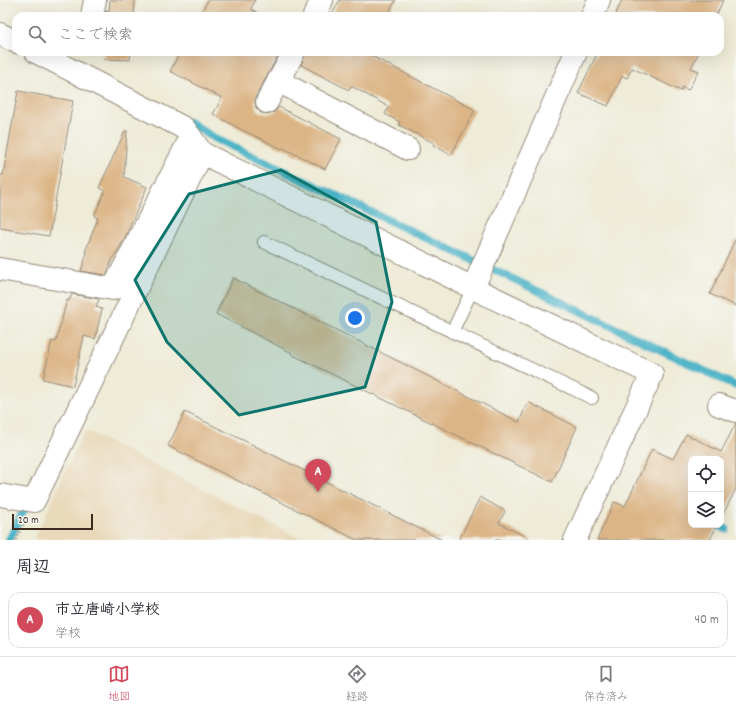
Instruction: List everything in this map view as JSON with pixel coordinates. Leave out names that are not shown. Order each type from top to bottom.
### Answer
[{"type":"street","points":[[93,12],[95,0]]},
{"type":"street","points":[[316,12],[322,0]]},
{"type":"street","points":[[594,12],[599,0]]},
{"type":"street","points":[[0,34],[12,40]]},
{"type":"street","points":[[44,56],[184,128],[197,145],[652,374],[575,540]]},
{"type":"street","points":[[267,102],[292,56]]},
{"type":"street","points":[[474,285],[574,56]]},
{"type":"street","points":[[278,81],[408,149]]},
{"type":"street","points":[[114,289],[197,145]]},
{"type":"street","points":[[0,495],[34,501],[136,292],[197,145]]},
{"type":"street","points":[[0,270],[136,292]]},
{"type":"lane","points":[[264,242],[592,398]]},
{"type":"lane","points":[[452,332],[474,285]]},
{"type":"highlighted area","points":[[281,170],[376,222],[392,302],[365,387],[239,415],[167,342],[135,280],[189,194]]},
{"type":"shaded area","points":[[85,430],[303,540],[34,540]]},
{"type":"building","points":[[110,0],[135,0],[134,12],[106,12],[106,10],[109,11]]},
{"type":"building","points":[[208,0],[255,0],[251,9],[256,12],[201,12]]},
{"type":"building","points":[[340,0],[396,0],[389,12],[333,12]]},
{"type":"building","points":[[622,0],[723,0],[718,12],[617,12]]},
{"type":"building","points":[[103,56],[130,56],[130,60],[103,59]]},
{"type":"building","points":[[178,56],[278,56],[256,96],[256,108],[261,113],[268,114],[274,112],[279,107],[341,139],[325,169],[242,130],[213,114],[222,98],[170,71]]},
{"type":"building","points":[[304,56],[372,56],[475,110],[451,155],[433,145],[434,143],[399,125],[400,122],[385,114],[389,107],[351,86],[349,90],[301,65]]},
{"type":"building","points":[[596,56],[697,56],[691,68],[699,71],[688,90],[682,87],[681,91],[632,68],[627,78],[622,76],[608,106],[578,93]]},
{"type":"building","points":[[18,91],[73,101],[49,236],[0,228],[0,175],[3,175]]},
{"type":"building","points":[[125,131],[127,131],[124,177],[147,187],[124,240],[112,260],[106,275],[81,271],[87,253],[85,252],[98,218],[94,216],[105,191],[99,188]]},
{"type":"building","points":[[736,238],[736,306],[710,294]]},
{"type":"building","points":[[233,278],[519,422],[528,402],[577,427],[552,482],[291,354],[292,353],[216,314]]},
{"type":"building","points":[[72,294],[99,299],[96,307],[102,309],[95,339],[84,336],[73,386],[43,379],[52,341],[56,342],[67,300],[69,301]]},
{"type":"building","points":[[185,412],[442,540],[357,540],[168,446]]},
{"type":"building","points":[[736,423],[736,489],[724,512],[724,456],[688,456],[688,528],[716,528],[710,540],[597,540],[614,502],[625,506],[652,449],[673,459],[686,434],[721,452]]},
{"type":"building","points":[[480,497],[505,511],[499,523],[532,540],[459,540]]},
{"type":"waterway","points":[[189,122],[216,139],[736,386]]},
{"type":"waterway","points":[[9,540],[28,501]]},
{"type":"place","name":"市立唐崎小学校","points":[[318,492]]}]
